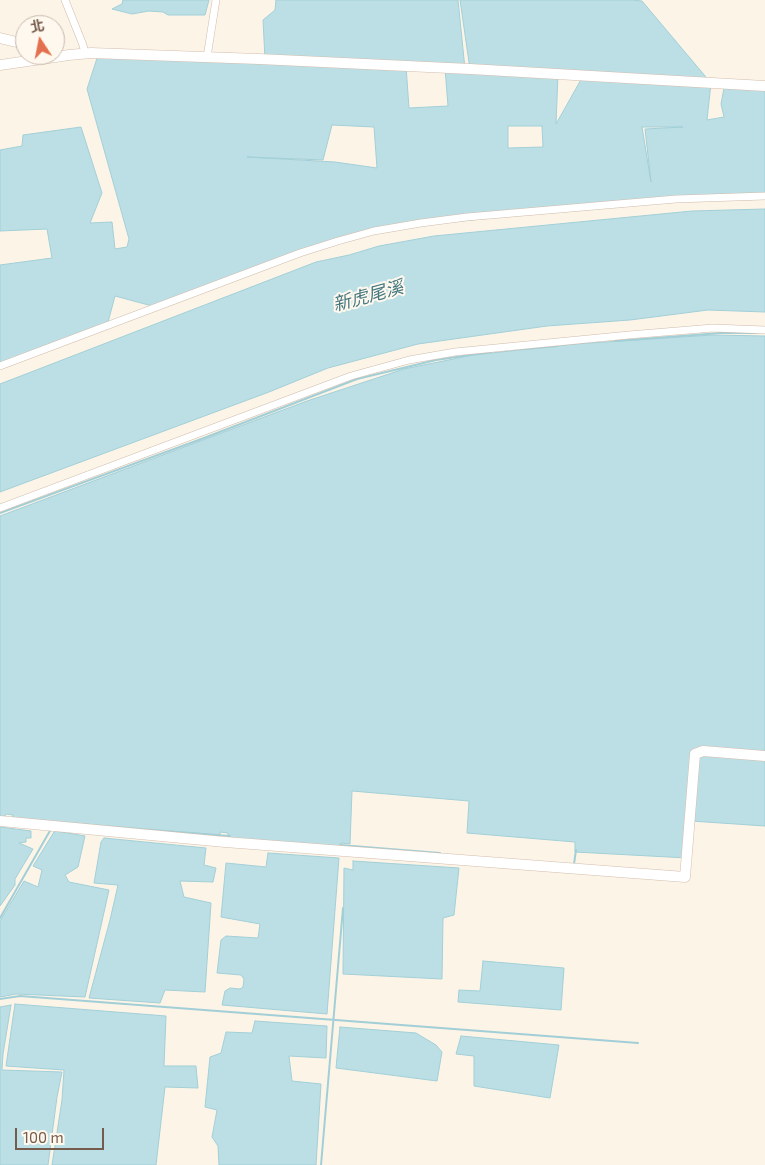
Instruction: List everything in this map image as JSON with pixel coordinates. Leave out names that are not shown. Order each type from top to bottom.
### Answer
[{"type":"street","points":[[65,0],[85,53]]},
{"type":"street","points":[[207,57],[216,0]]},
{"type":"street","points":[[0,38],[15,42]]},
{"type":"street","points":[[0,65],[85,53],[470,69],[765,86]]},
{"type":"street","points":[[65,54],[69,55]]},
{"type":"street","points":[[0,366],[300,253],[374,231],[467,217],[676,199],[765,196]]},
{"type":"street","points":[[0,508],[351,376],[409,360],[475,349],[712,328],[765,330]]},
{"type":"street","points":[[0,820],[225,842],[685,877],[695,754],[702,751],[765,756]]},
{"type":"water","points":[[123,0],[209,0],[205,15],[168,15],[163,12],[149,11],[132,14],[112,9],[122,4]]},
{"type":"water","points":[[276,0],[458,0],[465,69],[470,69],[460,0],[642,1],[711,83],[707,120],[724,117],[721,104],[725,83],[765,86],[765,197],[653,201],[384,229],[303,252],[156,307],[115,296],[107,326],[0,366],[0,265],[52,258],[47,229],[0,231],[0,150],[22,146],[23,135],[81,127],[102,193],[90,223],[112,222],[115,249],[127,247],[129,239],[87,89],[99,52],[265,59],[263,20],[275,10]],"holes":[[[406,66],[445,68],[448,106],[409,108]],[[558,74],[583,76],[556,124]],[[332,125],[374,127],[377,168],[335,162],[247,157],[323,160]],[[508,126],[542,126],[543,147],[508,148]],[[642,127],[683,127],[645,129],[651,182]]]},
{"type":"water","name":"新虎尾溪","points":[[765,209],[765,312],[708,310],[630,320],[547,326],[418,344],[328,368],[269,392],[0,492],[0,384],[316,262],[379,246],[434,236],[692,211]]},
{"type":"water","points":[[712,335],[765,336],[765,826],[691,821],[687,858],[575,852],[575,842],[467,833],[469,801],[352,791],[350,844],[341,843],[340,847],[228,839],[228,833],[220,832],[220,835],[12,818],[13,815],[6,814],[4,818],[0,817],[0,516],[307,401],[404,369],[473,355],[575,344]]},
{"type":"water","points":[[0,827],[31,831],[31,838],[26,838],[26,842],[19,843],[33,849],[15,879],[15,885],[0,906]]},
{"type":"water","points":[[56,831],[85,836],[78,867],[65,875],[69,882],[109,890],[85,997],[16,994],[0,997],[0,921],[24,881],[38,887],[42,870],[33,866]]},
{"type":"water","points":[[104,838],[206,848],[204,865],[216,868],[213,882],[180,881],[184,897],[211,903],[205,992],[165,990],[160,1003],[89,998],[118,885],[94,883],[101,842]]},
{"type":"water","points":[[268,853],[339,858],[327,1014],[222,1005],[225,991],[230,988],[240,989],[243,987],[244,979],[241,975],[217,973],[221,940],[226,936],[258,938],[260,924],[221,917],[226,863],[266,867]]},
{"type":"water","points":[[353,861],[459,868],[454,915],[443,918],[442,979],[343,974],[344,868],[353,870]]},
{"type":"water","points":[[483,961],[564,968],[561,1010],[458,1002],[459,990],[480,991]]},
{"type":"water","points":[[15,1004],[166,1016],[164,1066],[196,1066],[198,1088],[165,1087],[156,1165],[52,1165],[62,1100],[64,1070],[6,1066]]},
{"type":"water","points":[[11,1005],[2,1070],[62,1072],[48,1165],[0,1165],[0,1007]]},
{"type":"water","points":[[255,1021],[327,1026],[326,1058],[289,1056],[292,1081],[321,1084],[316,1165],[219,1165],[218,1146],[212,1137],[217,1110],[205,1107],[210,1057],[221,1053],[226,1032],[252,1033]]},
{"type":"water","points":[[340,1027],[416,1033],[436,1045],[442,1052],[437,1081],[336,1068]]},
{"type":"water","points":[[461,1036],[559,1045],[550,1098],[474,1086],[474,1056],[456,1054]]},
{"type":"waterway","points":[[615,341],[721,333],[757,333]]},
{"type":"waterway","points":[[523,349],[558,346]]},
{"type":"waterway","points":[[0,513],[357,379],[436,360],[491,352]]},
{"type":"waterway","points":[[0,918],[51,829]]},
{"type":"waterway","points":[[145,830],[230,836]]},
{"type":"waterway","points":[[340,845],[440,853]]},
{"type":"waterway","points":[[574,864],[576,850]]},
{"type":"waterway","points":[[321,1165],[343,908]]},
{"type":"waterway","points":[[0,999],[20,996],[638,1043]]}]
